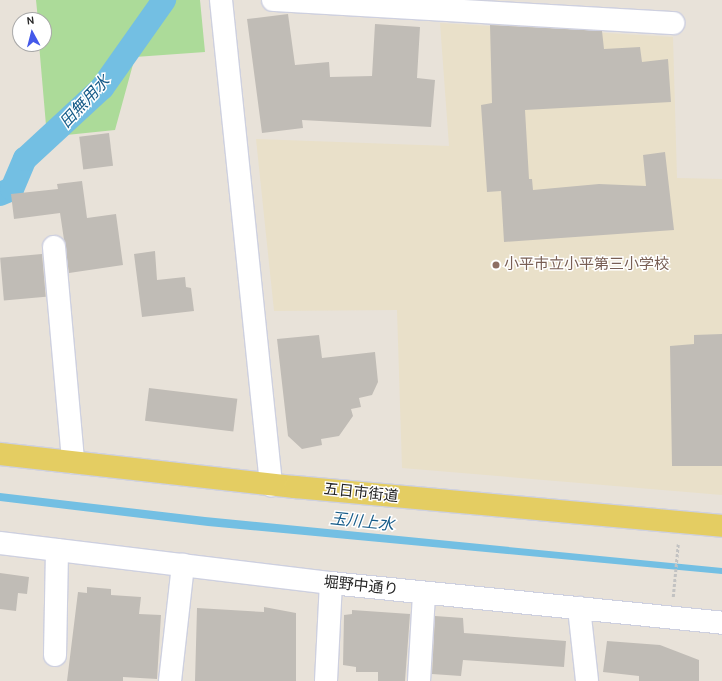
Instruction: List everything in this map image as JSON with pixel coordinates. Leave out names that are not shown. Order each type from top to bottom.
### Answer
[{"type":"main road","name":"五日市街道","points":[[0,454],[271,485],[722,526]]},
{"type":"street","points":[[221,0],[271,485]]},
{"type":"street","points":[[274,0],[673,23]]},
{"type":"street","points":[[54,247],[73,462]]},
{"type":"street","name":"堀野中通り","points":[[0,543],[331,583],[722,623]]},
{"type":"street","points":[[55,655],[57,550]]},
{"type":"street","points":[[170,681],[183,565]]},
{"type":"street","points":[[326,681],[331,583]]},
{"type":"street","points":[[419,681],[424,593]]},
{"type":"street","points":[[579,608],[587,681]]},
{"type":"path","points":[[673,599],[679,539]]},
{"type":"shaded area","name":"小平市立小平第三小学校","points":[[440,23],[673,37],[677,178],[722,179],[722,495],[402,468],[397,310],[274,311],[256,139],[449,146]]},
{"type":"green space","points":[[36,0],[200,0],[205,52],[135,57],[115,130],[47,137],[40,52],[52,52],[52,12],[37,12]]},
{"type":"water","points":[[0,493],[205,517],[722,568],[722,574],[208,526],[0,501]]},
{"type":"building","points":[[288,14],[295,65],[329,62],[330,77],[372,76],[375,24],[420,27],[417,78],[435,80],[431,127],[302,120],[303,128],[262,133],[247,19]]},
{"type":"building","points":[[490,25],[602,31],[604,49],[640,47],[642,62],[668,59],[671,102],[525,110],[529,179],[532,179],[533,190],[599,184],[646,186],[643,155],[665,152],[674,230],[504,242],[501,191],[487,192],[481,105],[492,103]]},
{"type":"building","points":[[109,133],[113,166],[83,169],[79,137]]},
{"type":"building","points":[[82,181],[87,218],[116,214],[123,265],[69,273],[60,213],[14,219],[11,194],[58,189],[57,184]]},
{"type":"building","points":[[155,251],[157,280],[185,277],[186,287],[191,288],[194,311],[142,317],[134,254]]},
{"type":"building","points":[[42,254],[46,297],[4,300],[0,258]]},
{"type":"building","points":[[722,334],[722,466],[672,466],[670,346],[694,344],[694,335]]},
{"type":"building","points":[[319,335],[322,358],[375,352],[378,382],[372,395],[359,398],[361,407],[351,409],[353,416],[339,436],[321,439],[322,445],[302,449],[288,436],[277,339]]},
{"type":"building","points":[[149,388],[237,399],[233,432],[145,421]]},
{"type":"building","points":[[0,573],[29,577],[27,594],[18,593],[16,611],[0,609]]},
{"type":"building","points":[[87,587],[111,589],[111,595],[141,597],[139,614],[161,615],[157,679],[123,677],[123,681],[67,681],[78,592],[87,593]]},
{"type":"building","points":[[264,607],[296,613],[296,681],[195,681],[197,608],[264,612]]},
{"type":"building","points":[[352,610],[410,614],[405,681],[378,681],[378,672],[356,672],[356,667],[343,665],[344,615],[352,614]]},
{"type":"building","points":[[435,616],[463,618],[464,633],[566,641],[564,667],[463,660],[461,676],[432,674]]},
{"type":"building","points":[[607,641],[660,645],[699,660],[699,681],[639,681],[639,676],[603,672]]},
{"type":"waterway","name":"田無用水","points":[[0,194],[12,189],[25,159],[102,88],[164,0]]},
{"type":"place","name":"小平市立小平第三小学校","points":[[496,265]]},
{"type":"water label","name":"玉川上水","points":[[362,522]]}]
